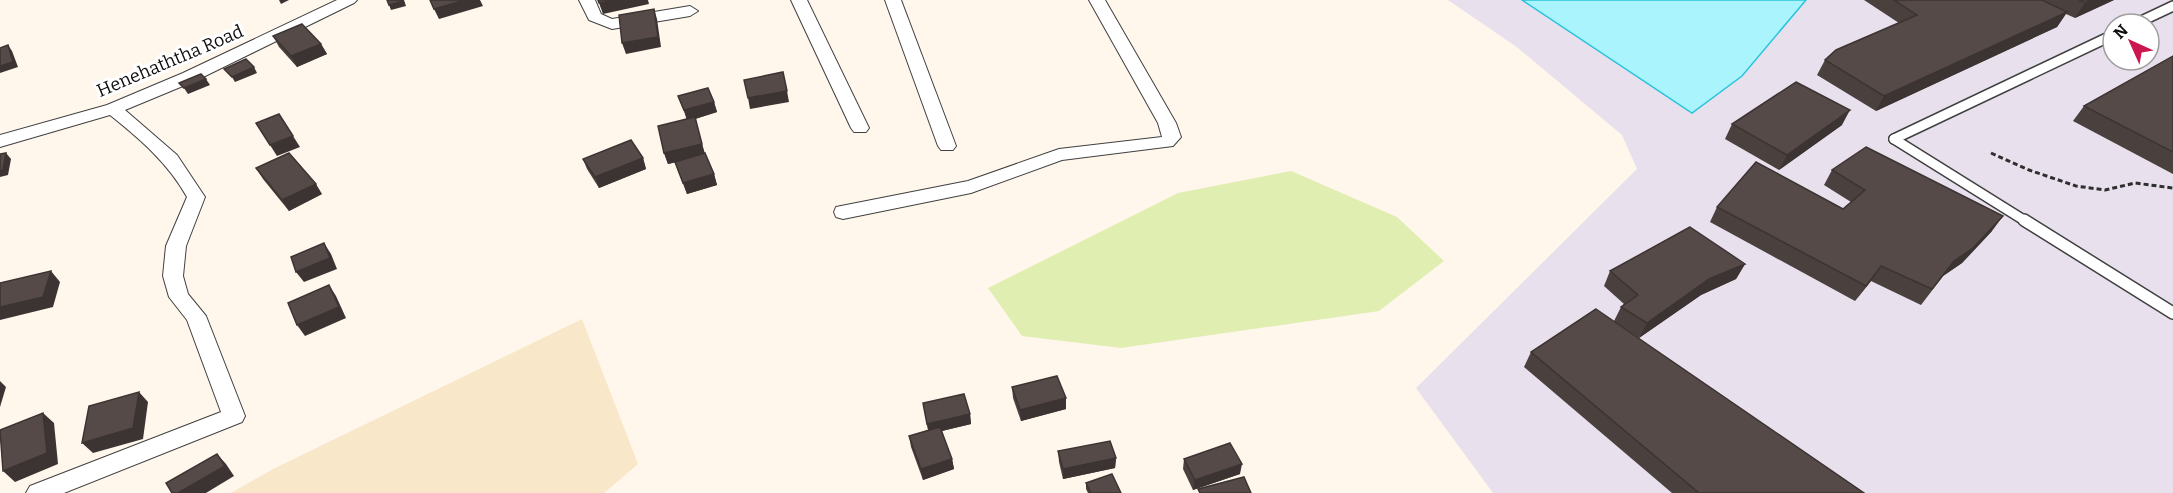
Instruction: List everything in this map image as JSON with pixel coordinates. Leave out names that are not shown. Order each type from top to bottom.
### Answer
[{"type":"street","name":"Henehaththa Road","points":[[0,141],[113,109],[238,54],[349,0]]},
{"type":"street","points":[[587,0],[590,14],[601,22],[612,24],[690,11]]},
{"type":"street","points":[[799,0],[860,128]]},
{"type":"street","points":[[893,0],[946,146]]},
{"type":"street","points":[[843,212],[971,187],[1059,155],[1167,142],[1172,137],[1167,123],[1096,0]]},
{"type":"street","points":[[38,493],[234,416],[196,316],[179,297],[172,276],[176,246],[196,197],[185,174],[157,144],[113,109]]},
{"type":"lane","points":[[2101,41],[1894,139],[2173,313]]},
{"type":"path","points":[[1991,153],[2029,170],[2076,186],[2105,190],[2135,183],[2173,188]]},
{"type":"shaded area","points":[[1448,0],[2173,0],[2173,493],[1493,493],[1416,388],[1637,169],[1622,135],[1518,48]]},
{"type":"shaded area","points":[[582,319],[638,464],[604,493],[231,493],[273,469]]},
{"type":"green space","points":[[1291,171],[1397,217],[1444,261],[1379,311],[1121,348],[1022,336],[988,288],[1178,193]]},
{"type":"water","points":[[1522,0],[1806,0],[1742,76],[1692,113]]},
{"type":"building","points":[[387,0],[403,0],[403,1],[389,5]]},
{"type":"building","points":[[430,0],[465,0],[434,9]]},
{"type":"building","points":[[598,0],[615,0],[599,3]]},
{"type":"building","points":[[1894,0],[2042,0],[2067,12],[1884,96],[1825,60],[1836,50],[1917,15]]},
{"type":"building","points":[[654,9],[658,37],[622,43],[619,15]]},
{"type":"building","points":[[302,24],[321,44],[291,56],[273,36]]},
{"type":"building","points":[[8,45],[13,62],[0,66],[0,48]]},
{"type":"building","points":[[2173,56],[2173,152],[2084,106],[2145,72],[2161,72],[2161,63]]},
{"type":"building","points":[[246,59],[254,67],[232,77],[224,69]]},
{"type":"building","points":[[783,72],[787,91],[748,98],[744,80]]},
{"type":"building","points":[[201,74],[206,79],[184,88],[179,83]]},
{"type":"building","points":[[1796,82],[1850,110],[1787,155],[1732,124]]},
{"type":"building","points":[[708,88],[714,102],[684,110],[678,96]]},
{"type":"building","points":[[279,114],[293,136],[270,145],[256,123]]},
{"type":"building","points":[[695,117],[702,144],[664,153],[658,126]]},
{"type":"building","points":[[631,140],[643,158],[595,177],[583,159]]},
{"type":"building","points":[[1866,147],[2003,216],[1973,248],[1954,261],[1932,289],[1881,266],[1866,286],[1717,207],[1756,162],[1843,209],[1865,190],[1832,170]]},
{"type":"building","points":[[6,153],[3,170],[0,171],[0,154]]},
{"type":"building","points":[[289,153],[316,184],[282,200],[256,168]]},
{"type":"building","points":[[705,153],[714,174],[683,183],[675,162]]},
{"type":"building","points":[[1690,227],[1745,264],[1709,279],[1647,323],[1621,307],[1638,295],[1610,271]]},
{"type":"building","points":[[324,243],[330,258],[296,272],[291,257]]},
{"type":"building","points":[[51,271],[43,297],[0,307],[0,283]]},
{"type":"building","points":[[329,285],[339,307],[297,325],[288,303]]},
{"type":"building","points":[[1596,309],[1864,493],[1699,493],[1531,352]]},
{"type":"building","points":[[1057,376],[1066,398],[1020,410],[1012,387]]},
{"type":"building","points":[[139,392],[133,428],[82,443],[89,406]]},
{"type":"building","points":[[964,394],[970,414],[927,424],[923,403]]},
{"type":"building","points":[[43,413],[47,453],[3,471],[0,430]]},
{"type":"building","points":[[940,427],[952,459],[921,469],[909,436]]},
{"type":"building","points":[[1110,441],[1116,458],[1063,469],[1058,451]]},
{"type":"building","points":[[1230,443],[1242,464],[1195,480],[1184,459]]},
{"type":"building","points":[[217,454],[225,466],[178,493],[172,493],[166,483]]},
{"type":"building","points":[[1112,474],[1121,493],[1091,493],[1086,483]]},
{"type":"building","points":[[1244,477],[1251,493],[1200,493],[1198,489]]}]
